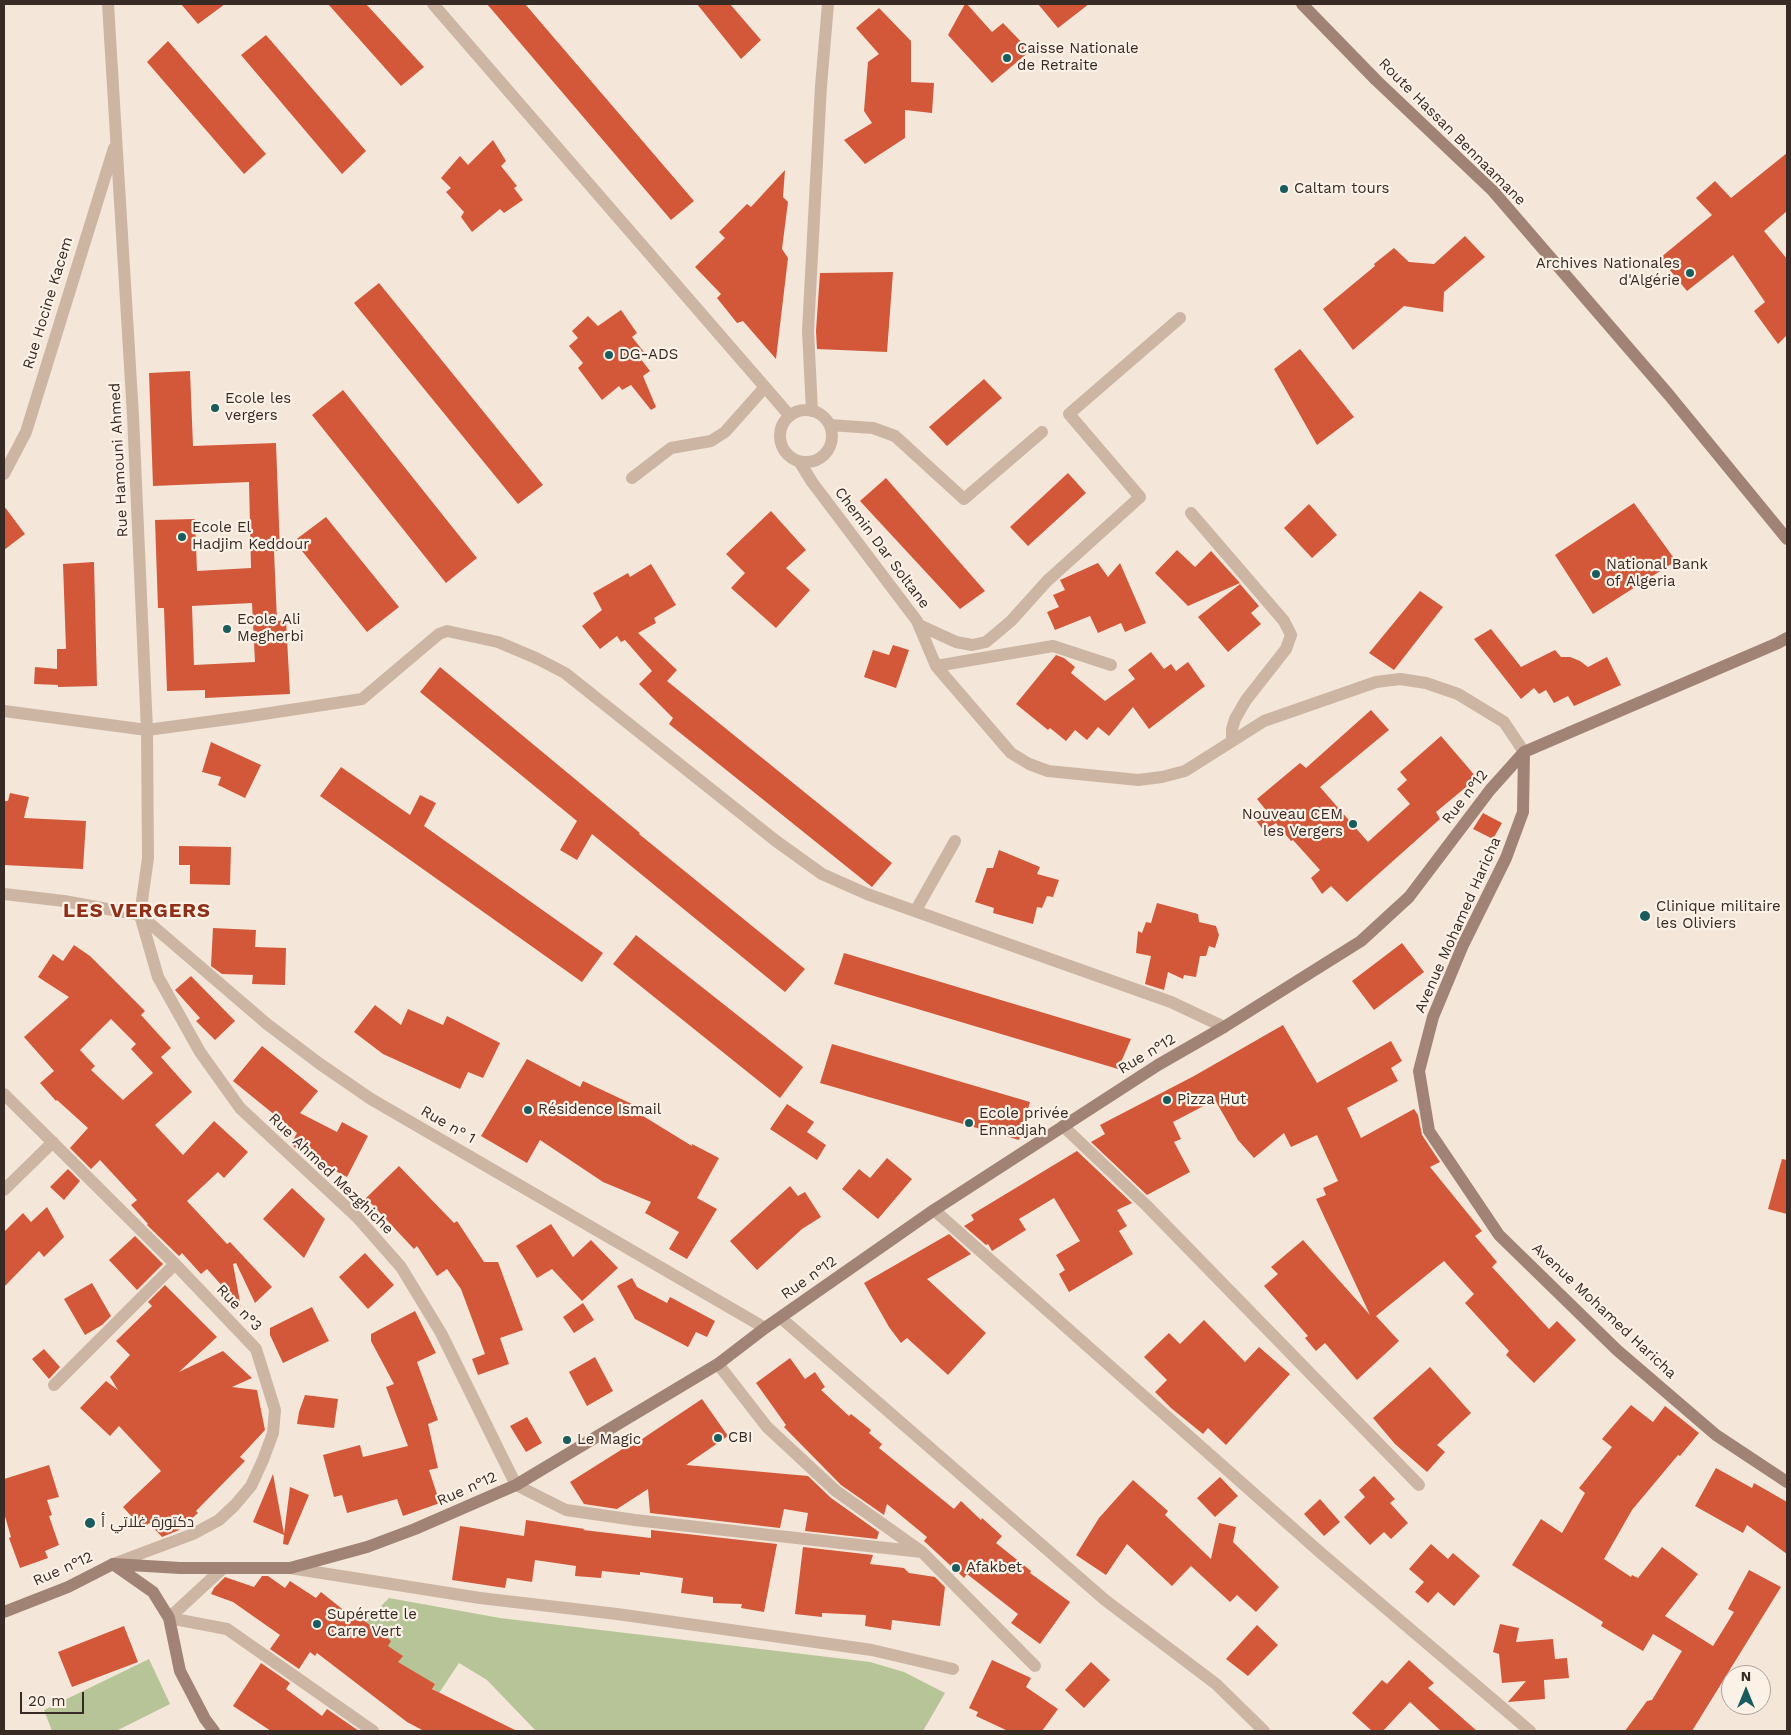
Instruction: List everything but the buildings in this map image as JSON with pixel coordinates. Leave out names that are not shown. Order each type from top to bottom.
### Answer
[{"type":"main road","name":"Route Hassan Bennaamane","points":[[1302,4],[1376,80],[1493,191],[1669,395],[1787,539]]},
{"type":"main road","points":[[1524,752],[1787,638]]},
{"type":"main road","name":"Rue n°12","points":[[4,1612],[68,1587],[113,1564],[222,1569],[290,1568],[383,1541],[415,1529],[516,1484],[718,1364],[765,1328],[934,1210],[1158,1065],[1224,1027],[1361,941],[1409,897],[1490,790],[1524,752]]},
{"type":"main road","name":"Avenue Mohamed Haricha","points":[[1524,752],[1524,812],[1506,858],[1463,945],[1433,1017],[1419,1071],[1429,1131],[1500,1235],[1616,1350],[1716,1436],[1787,1482]]},
{"type":"main road","points":[[113,1564],[153,1592],[169,1618],[180,1670],[205,1719],[214,1731]]},
{"type":"street","name":"Rue Hamouni Ahmed","points":[[108,4],[134,416],[147,730],[148,858],[140,914]]},
{"type":"street","points":[[433,4],[790,416]]},
{"type":"street","points":[[812,411],[808,331],[821,86],[828,4]]},
{"type":"street","name":"Rue Hocine Kacem","points":[[4,474],[26,432],[116,139]]},
{"type":"street","points":[[919,625],[956,642],[972,645],[986,642],[1011,622],[1047,581],[1140,497],[1070,414],[1180,318]]},
{"type":"street","points":[[632,478],[671,448],[711,441],[725,432],[766,387]]},
{"type":"street","points":[[804,410],[812,411],[825,418],[830,425],[832,442],[823,456],[816,461],[799,462],[791,458],[781,446],[780,429],[784,421],[790,416],[804,410]]},
{"type":"street","points":[[830,425],[872,428],[895,436],[964,499],[1042,432]]},
{"type":"street","name":"Chemin Dar Soltane","points":[[799,462],[919,625],[936,666],[1011,753],[1029,764],[1048,771],[1138,780],[1162,777],[1185,771],[1264,721],[1376,682],[1400,679],[1426,683],[1458,694],[1504,722],[1524,752]]},
{"type":"street","points":[[1191,513],[1284,622],[1291,635],[1286,649],[1246,700],[1235,719],[1232,728],[1232,741]]},
{"type":"street","points":[[4,711],[147,730],[362,699],[439,634],[447,631],[498,642],[565,673],[776,841],[822,874],[867,894],[1171,1002],[1224,1027]]},
{"type":"street","points":[[936,666],[1054,646],[1111,665]]},
{"type":"street","points":[[916,910],[955,841]]},
{"type":"street","points":[[4,894],[64,901],[140,914]]},
{"type":"street","name":"Rue n° 1","points":[[140,914],[267,1024],[371,1099],[765,1328]]},
{"type":"street","name":"Rue Ahmed Mezghiche","points":[[140,914],[158,978],[200,1052],[240,1108],[357,1218],[400,1267],[441,1333],[516,1484]]},
{"type":"street","name":"Rue n°3","points":[[4,1094],[175,1264],[256,1349],[275,1410],[273,1433],[263,1460],[251,1486],[235,1505],[219,1520],[193,1534],[113,1564]]},
{"type":"street","points":[[1063,1126],[1147,1206],[1419,1484]]},
{"type":"street","points":[[4,1190],[53,1142]]},
{"type":"street","points":[[934,1210],[1322,1554],[1530,1731]]},
{"type":"street","points":[[54,1385],[175,1264]]},
{"type":"street","points":[[781,1318],[1105,1600],[1216,1684],[1264,1731]]},
{"type":"street","points":[[718,1364],[768,1427],[836,1491],[922,1552],[1035,1666]]},
{"type":"street","points":[[516,1484],[566,1510],[635,1520],[922,1552]]},
{"type":"street","points":[[290,1568],[480,1598],[617,1614],[872,1650],[953,1670]]},
{"type":"street","points":[[169,1618],[222,1569]]},
{"type":"street","points":[[169,1618],[227,1629],[373,1731]]},
{"type":"green space","points":[[389,1598],[500,1618],[870,1662],[904,1672],[945,1693],[923,1731],[536,1731],[487,1680],[459,1663],[439,1693],[353,1634]]},
{"type":"green space","points":[[149,1659],[170,1704],[116,1731],[52,1731],[44,1710]]},
{"type":"place","name":"Caisse Nationale de Retraite","points":[[1007,58]]},
{"type":"place","name":"Caltam tours","points":[[1284,189]]},
{"type":"place","name":"Archives Nationales d'Algérie","points":[[1690,273]]},
{"type":"place","name":"DG-ADS","points":[[609,355]]},
{"type":"place","name":"Ecole les vergers","points":[[215,408]]},
{"type":"place","name":"Ecole El Hadjim Keddour","points":[[182,537]]},
{"type":"place","name":"National Bank of Algeria","points":[[1596,574]]},
{"type":"place","name":"Ecole Ali Megherbi","points":[[227,629]]},
{"type":"place","name":"Nouveau CEM les Vergers","points":[[1353,824]]},
{"type":"place","name":"Clinique militaire les Oliviers","points":[[1645,916]]},
{"type":"place","name":"Pizza Hut","points":[[1167,1100]]},
{"type":"place","name":"Résidence Ismail","points":[[528,1110]]},
{"type":"place","name":"Ecole privée Ennadjah","points":[[969,1123]]},
{"type":"place","name":"CBI","points":[[718,1438]]},
{"type":"place","name":"Le Magic","points":[[567,1440]]},
{"type":"place","name":"دكتورة غلاتي أ","points":[[90,1523]]},
{"type":"place","name":"Afakbet","points":[[956,1568]]},
{"type":"place","name":"Supérette le Carre Vert","points":[[317,1624]]},
{"type":"district","name":"LES VERGERS","points":[[137,911]]}]
